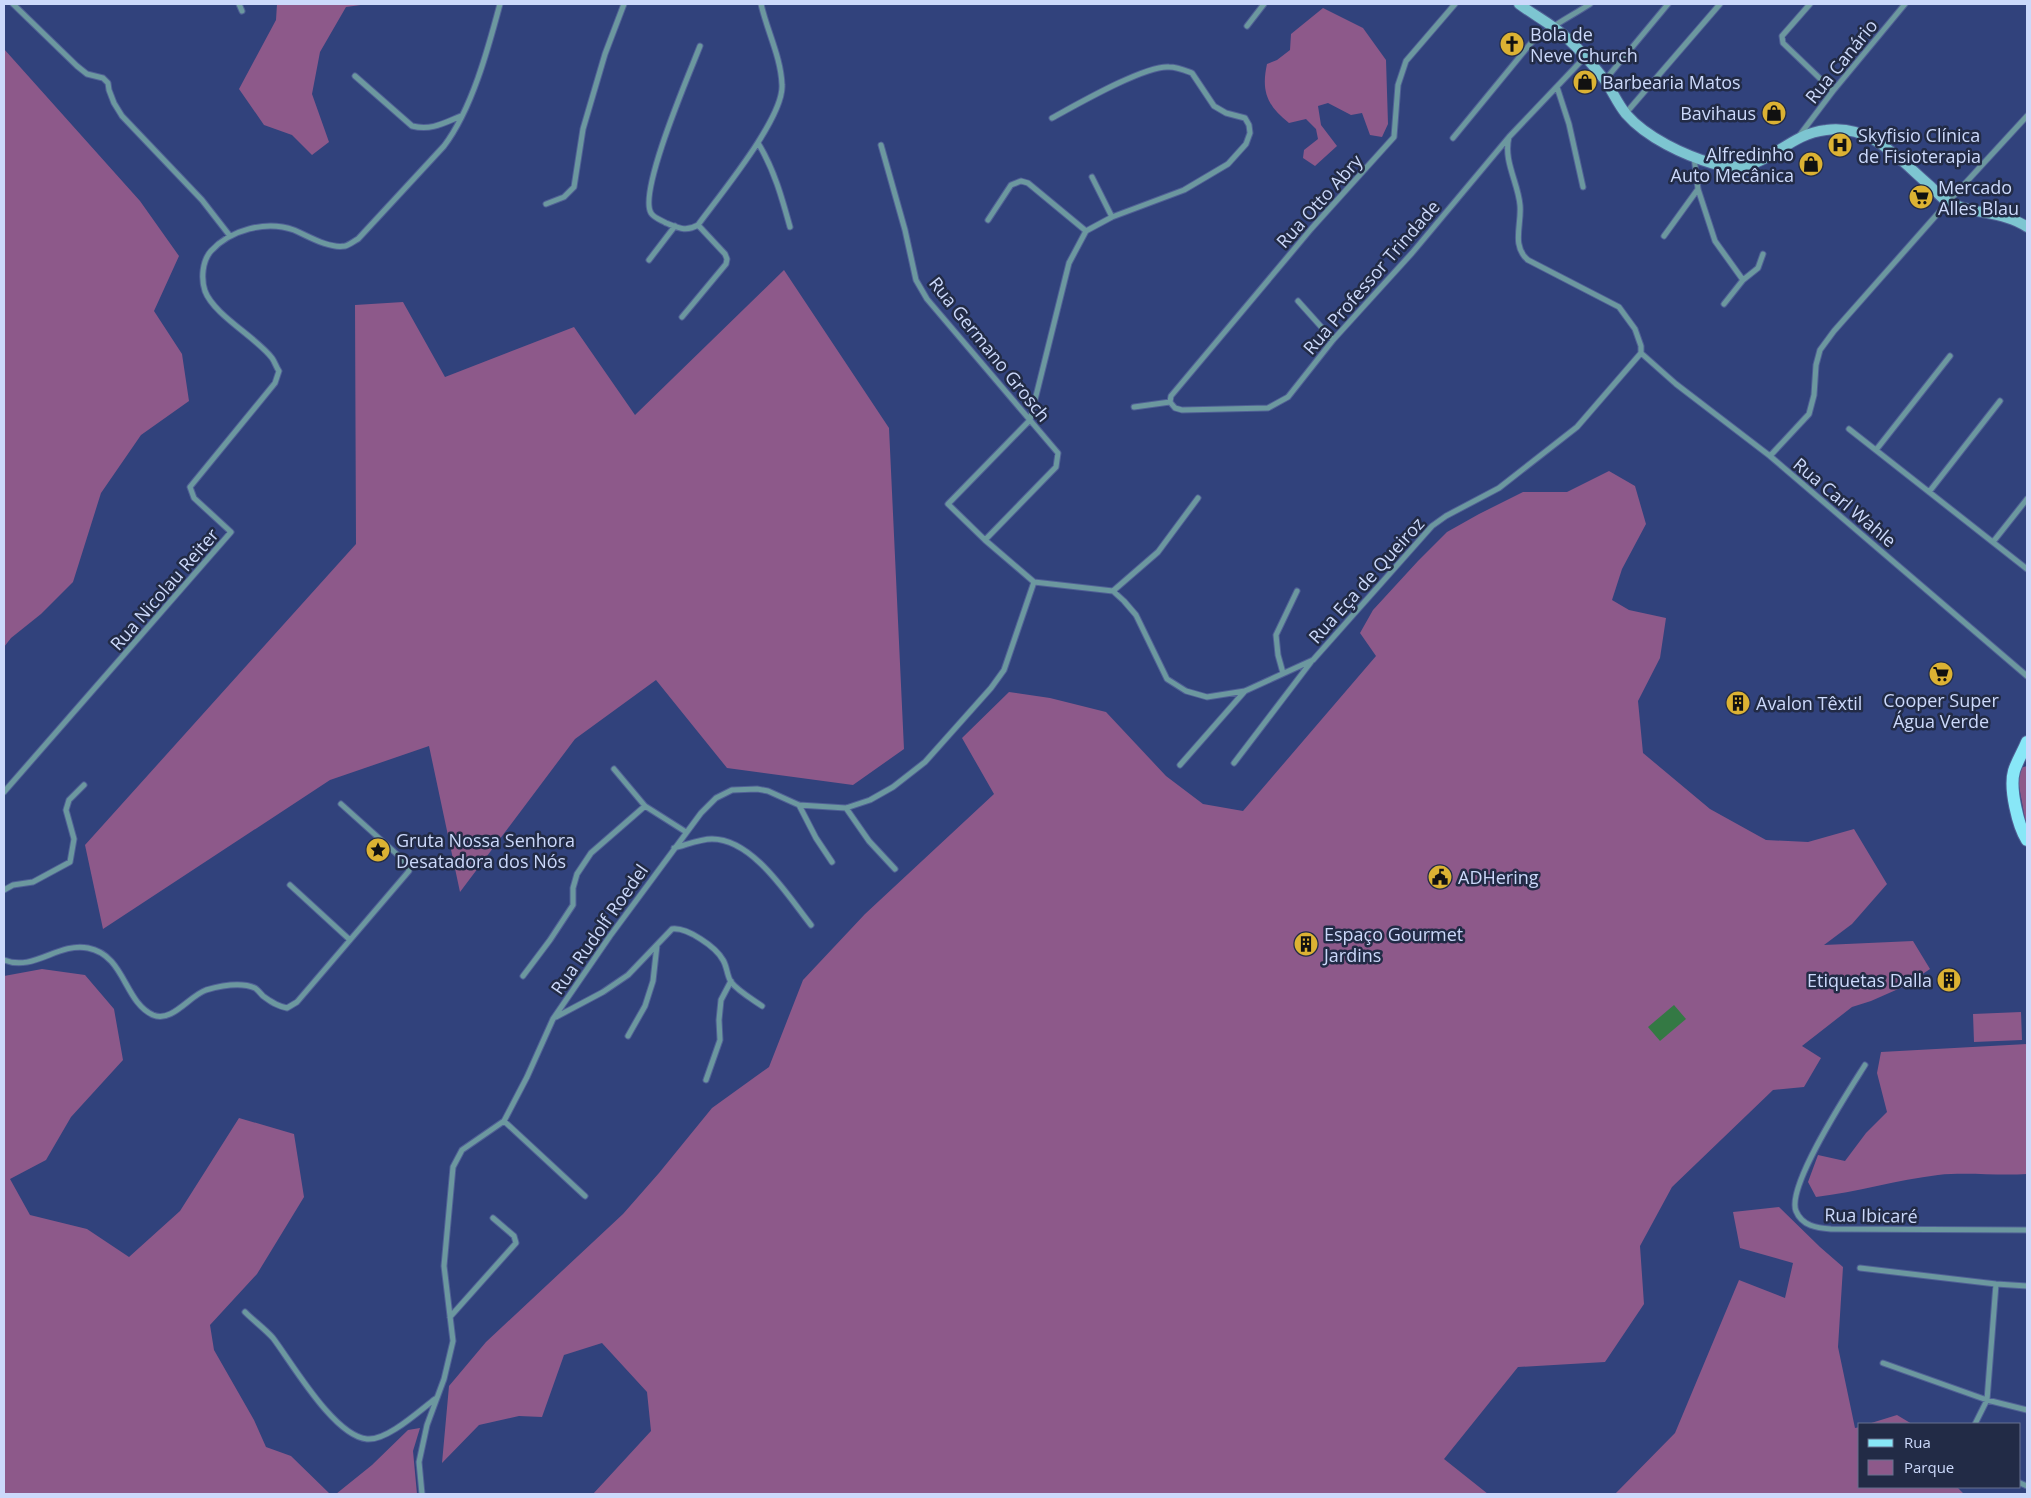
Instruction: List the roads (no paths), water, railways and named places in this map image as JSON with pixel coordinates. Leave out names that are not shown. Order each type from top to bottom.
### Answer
[{"type":"main road","points":[[1519,4],[1568,39],[1605,80],[1614,98],[1626,113],[1640,126],[1662,141],[1694,156],[1735,168],[1750,166],[1766,159],[1799,137],[1826,129],[1843,128],[1858,132],[1885,146],[1948,202],[2003,216],[2018,221],[2027,227]]},
{"type":"main road","points":[[2026,837],[2020,824],[2014,792],[2013,773],[2024,759],[2027,742]]},
{"type":"street","points":[[14,4],[77,66],[87,74],[103,78],[108,84],[114,103],[122,116],[202,200],[230,236]]},
{"type":"street","points":[[239,4],[242,11]]},
{"type":"street","name":"Rua Nicolau Reiter","points":[[4,792],[231,532],[194,498],[190,487],[275,383],[279,371],[272,358],[217,307],[205,291],[202,270],[208,254],[218,243],[230,236],[255,228],[276,226],[291,229],[330,244],[344,246],[358,239],[455,132],[491,38],[500,4]]},
{"type":"street","points":[[546,204],[564,197],[574,187],[584,129],[605,54],[624,4]]},
{"type":"street","points":[[700,46],[658,156],[648,203],[650,212],[657,219],[682,230],[690,230],[698,226],[758,143],[780,102],[782,86],[776,48],[761,4]]},
{"type":"street","points":[[1247,26],[1264,4]]},
{"type":"street","name":"Rua Otto Abry","points":[[1170,402],[1171,396],[1292,252],[1394,137],[1398,85],[1406,61],[1455,4]]},
{"type":"street","points":[[1453,138],[1531,43],[1552,26],[1566,20],[1590,4]]},
{"type":"street","points":[[1605,80],[1668,4]]},
{"type":"street","points":[[1626,113],[1720,4]]},
{"type":"street","points":[[1810,4],[1782,36],[1783,43],[1833,90]]},
{"type":"street","name":"Rua Canário","points":[[1799,137],[1833,90],[1906,4]]},
{"type":"street","name":"Rua Professor Trindade","points":[[1134,407],[1170,402],[1175,408],[1182,410],[1268,408],[1288,397],[1333,340],[1412,253],[1509,137],[1584,57]]},
{"type":"street","points":[[1052,118],[1087,98],[1148,71],[1168,66],[1192,73],[1214,106],[1226,113],[1245,118],[1249,125],[1250,133],[1246,144],[1228,164],[1184,190],[1112,217],[1086,231],[1069,263],[1030,420],[948,504],[985,540],[1034,582],[1113,590],[1158,552],[1198,498]]},
{"type":"street","points":[[355,76],[412,126],[424,129],[462,116]]},
{"type":"street","points":[[1557,87],[1569,124],[1583,186]]},
{"type":"street","points":[[1770,456],[1808,414],[1814,395],[1816,366],[1820,350],[1834,331],[2027,116]]},
{"type":"street","points":[[1509,137],[1507,150],[1509,163],[1520,206],[1518,243],[1522,256],[1618,307],[1635,329],[1641,346],[1641,353]]},
{"type":"street","points":[[758,143],[766,156],[776,182],[790,227]]},
{"type":"street","name":"Rua Germano Grosch","points":[[881,145],[905,230],[916,280],[926,299],[1058,453],[1056,467],[985,540]]},
{"type":"street","points":[[1694,156],[1698,189],[1715,241],[1743,280]]},
{"type":"street","points":[[1092,177],[1112,217]]},
{"type":"street","points":[[988,220],[1011,185],[1021,181],[1028,183],[1086,231]]},
{"type":"street","points":[[1664,236],[1698,189]]},
{"type":"street","points":[[649,260],[675,226]]},
{"type":"street","points":[[682,317],[726,264],[727,259],[725,254],[698,226]]},
{"type":"street","points":[[1724,304],[1743,280],[1758,268],[1763,254]]},
{"type":"street","points":[[1298,301],[1333,340]]},
{"type":"street","name":"Rua Carl Wahle","points":[[1641,353],[1676,384],[1770,456],[2027,676]]},
{"type":"street","name":"Rua Eça de Queiroz","points":[[1113,590],[1136,615],[1167,679],[1186,691],[1207,697],[1245,691],[1313,660],[1432,526],[1446,516],[1498,488],[1577,427],[1641,353]]},
{"type":"street","points":[[1876,450],[1950,356]]},
{"type":"street","points":[[1929,492],[2000,401]]},
{"type":"street","points":[[1848,429],[2027,568]]},
{"type":"street","points":[[1994,542],[2027,499]]},
{"type":"street","name":"Rua Rudolf Roedel","points":[[422,1494],[418,1462],[427,1425],[444,1378],[454,1341],[444,1266],[453,1167],[462,1150],[504,1121],[528,1077],[553,1019],[674,848],[701,813],[716,798],[732,790],[757,788],[799,805],[846,808],[870,800],[893,787],[925,762],[991,688],[1004,670],[1034,582]]},
{"type":"street","points":[[1283,673],[1278,655],[1276,635],[1297,591]]},
{"type":"street","points":[[1234,762],[1313,660]]},
{"type":"street","points":[[1180,765],[1245,691]]},
{"type":"street","points":[[614,769],[645,806],[686,832]]},
{"type":"street","points":[[4,890],[13,885],[33,882],[70,862],[74,839],[66,810],[69,800],[84,785]]},
{"type":"street","points":[[4,960],[24,964],[36,961],[63,949],[88,948],[97,951],[106,956],[116,966],[143,1008],[154,1015],[165,1016],[174,1012],[200,993],[217,987],[233,985],[255,988],[276,1006],[287,1008],[297,1002],[409,871],[408,866],[400,857],[341,804]]},
{"type":"street","points":[[799,805],[816,838],[832,862]]},
{"type":"street","points":[[523,976],[573,905],[573,888],[577,874],[591,853],[645,806]]},
{"type":"street","points":[[846,808],[869,841],[895,869]]},
{"type":"street","points":[[674,848],[710,839],[727,841],[739,846],[762,864],[811,925]]},
{"type":"street","points":[[290,885],[350,940]]},
{"type":"street","points":[[553,1019],[602,992],[628,975],[672,929],[677,928],[714,948],[723,959],[730,981],[762,1006]]},
{"type":"street","points":[[628,1036],[645,1006],[654,981],[658,944]]},
{"type":"street","points":[[706,1080],[720,1040],[721,1000],[730,981]]},
{"type":"street","name":"Rua Ibicaré","points":[[1865,1065],[1811,1156],[1795,1197],[1796,1210],[1802,1220],[1815,1228],[1831,1229],[2027,1230]]},
{"type":"street","points":[[504,1121],[585,1196]]},
{"type":"street","points":[[450,1316],[516,1243],[514,1236],[493,1218]]},
{"type":"street","points":[[1860,1268],[2027,1286]]},
{"type":"street","points":[[1976,1423],[1987,1400],[1996,1284]]},
{"type":"street","points":[[244,1312],[271,1337],[331,1417],[356,1436],[368,1440],[386,1435],[435,1399]]},
{"type":"street","points":[[1882,1363],[1987,1400],[2027,1410]]},
{"type":"place","name":"Bola de Neve Church","points":[[1512,44]]},
{"type":"place","name":"Barbearia Matos","points":[[1585,82]]},
{"type":"place","name":"Bavihaus","points":[[1774,113]]},
{"type":"place","name":"Skyfisio Clínica de Fisioterapia","points":[[1840,145]]},
{"type":"place","name":"Alfredinho Auto Mecânica","points":[[1811,164]]},
{"type":"place","name":"Mercado Alles Blau","points":[[1921,197]]},
{"type":"place","name":"Cooper Super Água Verde","points":[[1941,674]]},
{"type":"place","name":"Avalon Têxtil","points":[[1738,703]]},
{"type":"place","name":"Gruta Nossa Senhora Desatadora dos Nós","points":[[378,850]]},
{"type":"place","name":"ADHering","points":[[1440,877]]},
{"type":"place","name":"Espaço Gourmet Jardins","points":[[1306,944]]},
{"type":"place","name":"Etiquetas Dalla","points":[[1949,980]]}]
